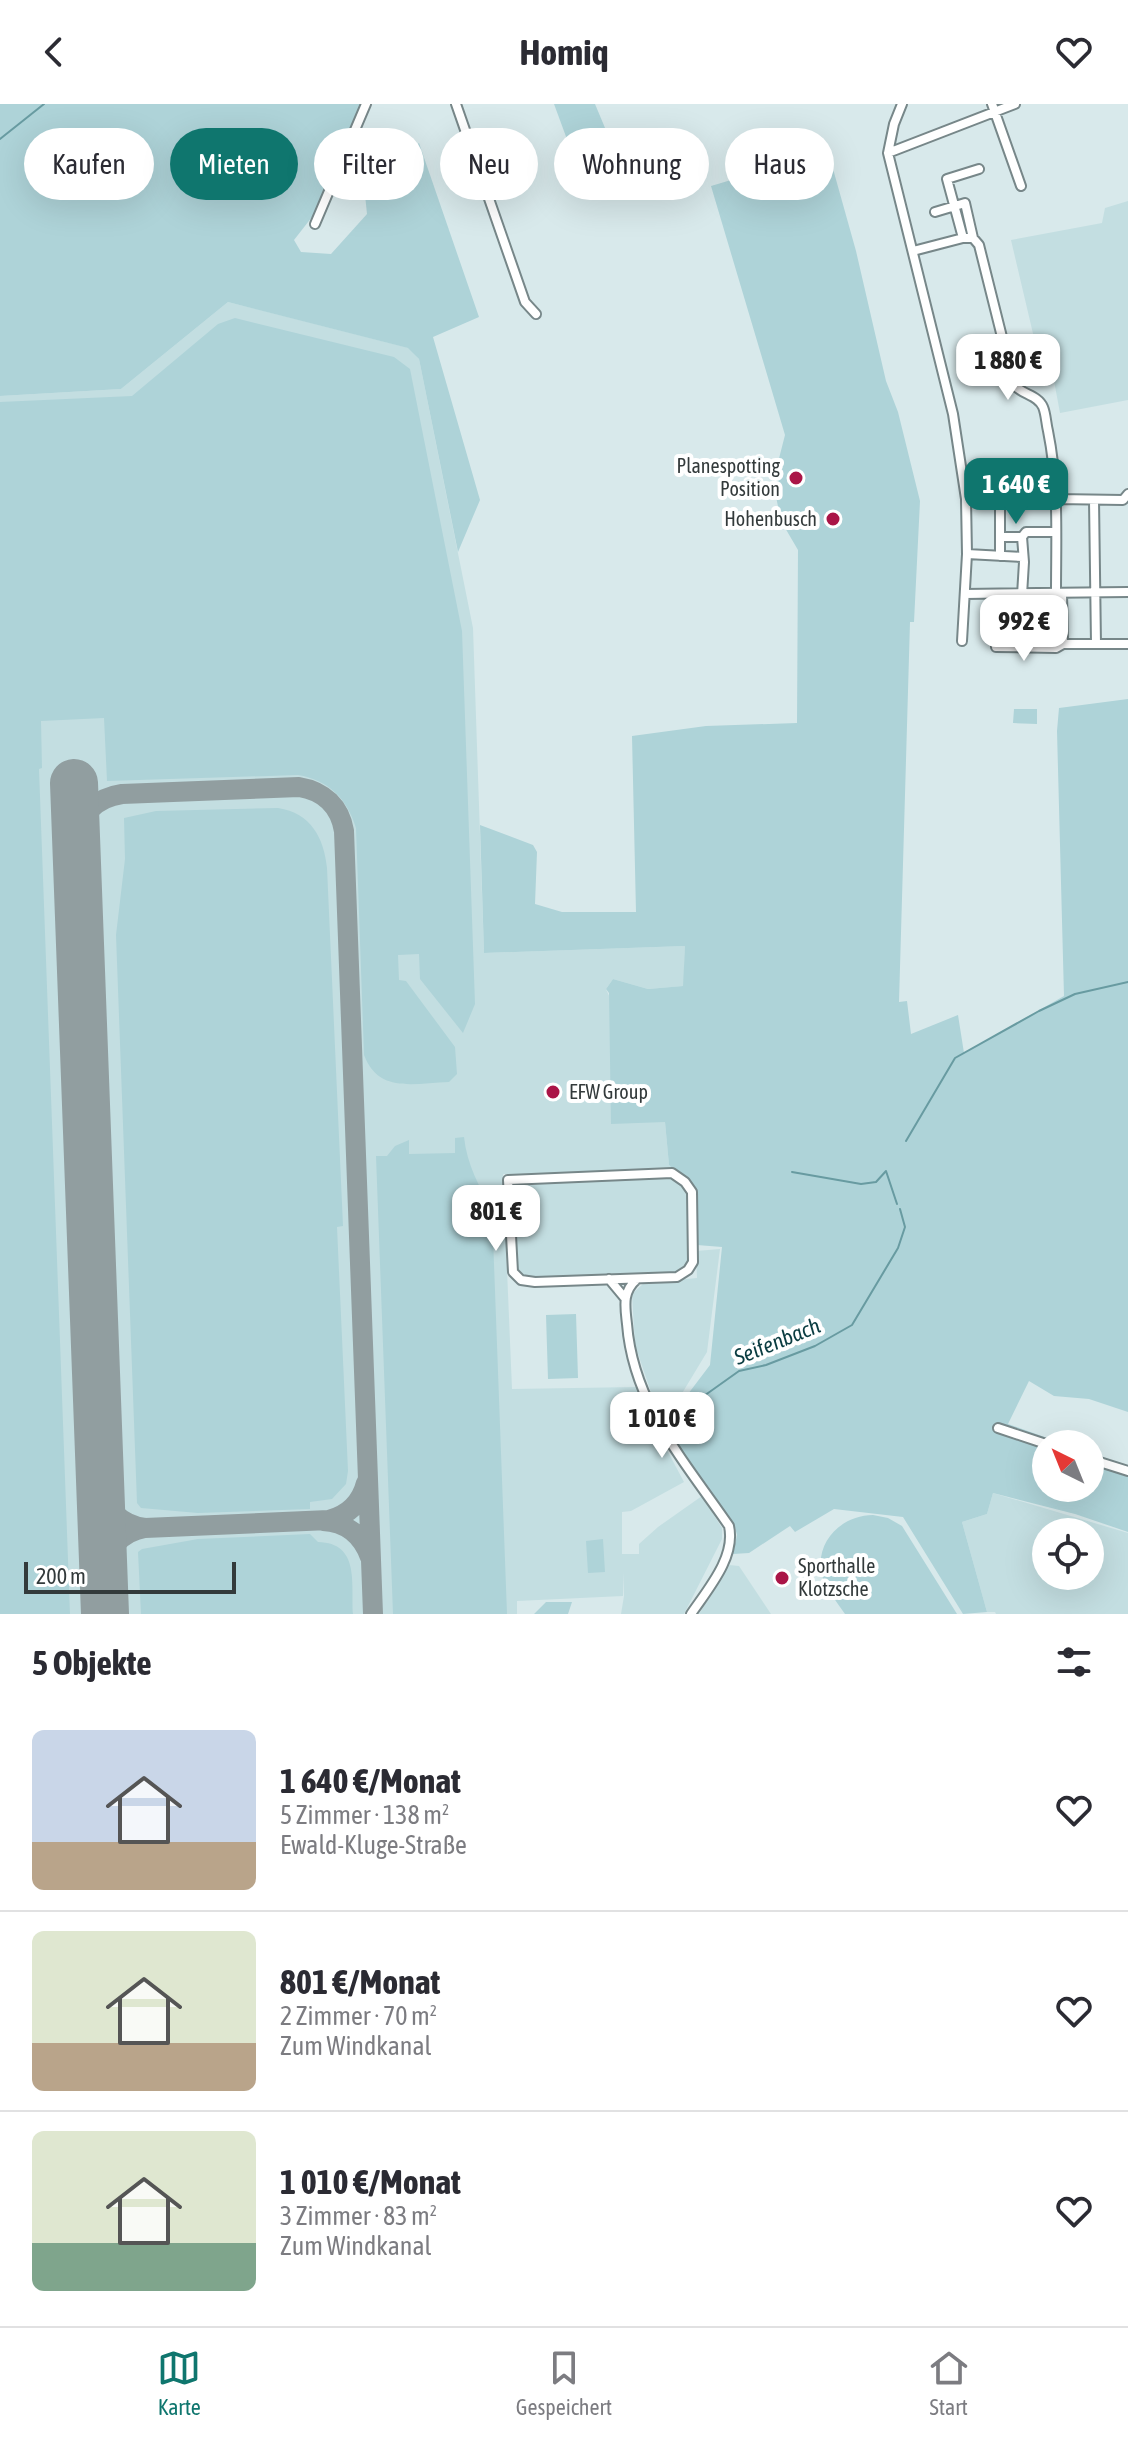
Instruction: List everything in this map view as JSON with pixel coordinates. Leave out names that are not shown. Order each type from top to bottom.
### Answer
[{"type":"street","points":[[315,224],[366,104]]},
{"type":"street","points":[[456,104],[525,302],[536,314]]},
{"type":"street","points":[[902,104],[888,153],[953,414],[966,499],[967,554],[962,641]]},
{"type":"street","points":[[888,153],[993,108],[1015,104]]},
{"type":"street","points":[[993,108],[1021,186]]},
{"type":"street","points":[[963,238],[947,179],[979,169]]},
{"type":"street","points":[[935,212],[965,203],[973,238],[979,245],[1014,385],[1021,393],[1036,398],[1043,405],[1053,455],[1057,499],[1063,644]]},
{"type":"street","points":[[913,251],[973,238]]},
{"type":"street","points":[[1057,499],[1123,500],[1128,494]]},
{"type":"street","points":[[1000,495],[1000,556]]},
{"type":"street","points":[[1094,500],[1096,644]]},
{"type":"street","points":[[1028,647],[1022,537],[1026,532],[1056,532]]},
{"type":"street","points":[[1000,537],[1022,537]]},
{"type":"street","points":[[967,554],[1023,557]]},
{"type":"street","points":[[965,594],[1128,592]]},
{"type":"street","points":[[995,595],[996,647],[1128,644]]},
{"type":"street","points":[[672,1173],[685,1182],[692,1192],[693,1262],[688,1270],[677,1277],[609,1279],[521,1280],[513,1272],[508,1180],[672,1173]]},
{"type":"street","points":[[624,1297],[638,1278]]},
{"type":"street","points":[[609,1279],[624,1297],[632,1359],[649,1407],[670,1444],[729,1526],[731,1536],[726,1558],[691,1614]]},
{"type":"street","points":[[998,1428],[1032,1439]]},
{"type":"street","points":[[1104,1463],[1128,1471]]},
{"type":"shaded area","points":[[0,104],[363,104],[353,128],[314,128],[314,200],[322,200],[294,240],[301,252],[331,254],[367,214],[366,200],[424,200],[424,158],[479,317],[433,337],[480,500],[458,552],[419,359],[408,348],[228,302],[121,389],[0,396]]},
{"type":"shaded area","points":[[554,104],[595,104],[605,128],[563,128]]},
{"type":"shaded area","points":[[834,172],[886,381],[898,412],[920,501],[914,622],[910,622],[899,1002],[907,1001],[911,1034],[958,1015],[964,1053],[1064,996],[1059,708],[1128,699],[1128,1412],[1089,1399],[1054,1396],[1029,1381],[1008,1424],[1032,1433],[1032,1502],[1104,1502],[1104,1458],[1128,1466],[1128,1532],[1104,1524],[1104,1518],[1087,1518],[993,1493],[987,1514],[962,1522],[987,1612],[963,1614],[903,1517],[834,1509],[795,1532],[790,1526],[749,1553],[733,1554],[737,1535],[734,1524],[663,1427],[710,1365],[722,1247],[697,1245],[695,1192],[669,1165],[665,1122],[611,1124],[609,993],[606,989],[613,979],[648,989],[683,986],[685,946],[484,953],[480,825],[533,845],[537,852],[535,904],[562,912],[636,912],[632,736],[706,726],[797,723],[798,550],[781,521],[773,482],[785,435],[711,186],[725,182],[725,200],[834,200]]},
{"type":"shaded area","points":[[1128,201],[1128,400],[1060,413],[1050,359],[1039,359],[1011,240],[1102,223],[1105,208]]},
{"type":"shaded area","points":[[228,302],[409,348],[419,359],[473,628],[484,953],[685,946],[684,986],[648,989],[613,979],[606,989],[665,1122],[669,1165],[673,1170],[609,1174],[503,1174],[512,1389],[637,1387],[644,1407],[684,1482],[631,1511],[622,1512],[622,1554],[639,1554],[639,1544],[702,1496],[722,1528],[722,1539],[684,1614],[621,1614],[624,1596],[623,1572],[623,1596],[517,1601],[517,1614],[0,1614],[0,396],[121,389]]},
{"type":"shaded area","points":[[235,318],[394,357],[410,369],[462,631],[475,1004],[463,1033],[420,979],[419,954],[398,955],[399,980],[406,981],[455,1047],[457,1074],[449,1082],[411,1084],[399,1084],[379,1076],[364,1055],[356,828],[342,799],[318,781],[298,775],[107,781],[104,718],[41,721],[42,768],[39,769],[70,1614],[0,1614],[0,402],[132,396],[218,324]]},
{"type":"shaded area","points":[[1014,709],[1037,709],[1037,724],[1013,723]]},
{"type":"shaded area","points":[[278,808],[299,815],[314,829],[323,847],[327,868],[343,1226],[337,1227],[348,1471],[346,1484],[332,1499],[310,1502],[310,1509],[198,1513],[141,1508],[137,1503],[116,935],[125,859],[124,818],[156,811]]},
{"type":"shaded area","points":[[464,1137],[471,1166],[492,1210],[507,1614],[393,1614],[376,1156],[387,1156],[395,1146],[409,1140],[409,1154],[455,1153],[455,1138]]},
{"type":"shaded area","points":[[670,1178],[684,1186],[689,1195],[690,1254],[681,1271],[675,1274],[533,1279],[519,1274],[516,1267],[514,1198],[516,1188],[522,1184]]},
{"type":"shaded area","points":[[720,1249],[707,1352],[678,1400],[655,1404],[635,1345],[632,1294],[644,1283],[697,1278],[696,1251]]},
{"type":"shaded area","points":[[576,1314],[578,1378],[548,1379],[546,1315]]},
{"type":"shaded area","points":[[993,1493],[1077,1518],[1032,1518],[1032,1590],[1104,1590],[1104,1526],[1128,1533],[1128,1614],[987,1612],[962,1522],[987,1514]]},
{"type":"shaded area","points":[[873,1515],[888,1518],[902,1526],[957,1614],[845,1614],[822,1575],[822,1552],[826,1542],[841,1525]]},
{"type":"shaded area","points":[[310,1534],[318,1542],[341,1549],[347,1557],[352,1578],[353,1614],[141,1614],[138,1552],[142,1549],[198,1539]]},
{"type":"shaded area","points":[[603,1539],[605,1572],[588,1573],[586,1541]]},
{"type":"shaded area","points":[[729,1565],[739,1566],[771,1614],[699,1614]]},
{"type":"shaded area","points":[[546,1602],[572,1602],[568,1614],[534,1614]]},
{"type":"waterway","points":[[0,139],[44,104]]},
{"type":"waterway","name":"Seifenbach","points":[[906,1141],[955,1058],[1075,994],[1128,982]]},
{"type":"waterway","points":[[792,1172],[861,1184],[876,1182],[886,1171],[897,1204]]},
{"type":"waterway","name":"Seifenbach","points":[[687,1408],[739,1371],[766,1365],[815,1346],[852,1325],[898,1248],[905,1227],[900,1209]]},
{"type":"taxiway","points":[[76,842],[81,824],[90,809],[104,799],[122,794],[299,787],[323,796],[335,808],[342,822],[373,1614]]},
{"type":"taxiway","points":[[100,1484],[105,1501],[115,1514],[128,1523],[145,1528],[329,1520],[353,1507],[366,1483]]},
{"type":"taxiway","points":[[323,1521],[352,1531],[363,1542],[370,1557]]},
{"type":"taxiway","points":[[103,1574],[107,1557],[116,1544],[136,1530],[145,1528]]},
{"type":"runway","points":[[74,783],[105,1614]]},
{"type":"place","name":"Planespotting Position","points":[[796,478]]},
{"type":"place","name":"Hohenbusch","points":[[833,519]]},
{"type":"place","name":"EFW Group","points":[[553,1092]]},
{"type":"place","name":"Sporthalle Klotzsche","points":[[782,1578]]}]
